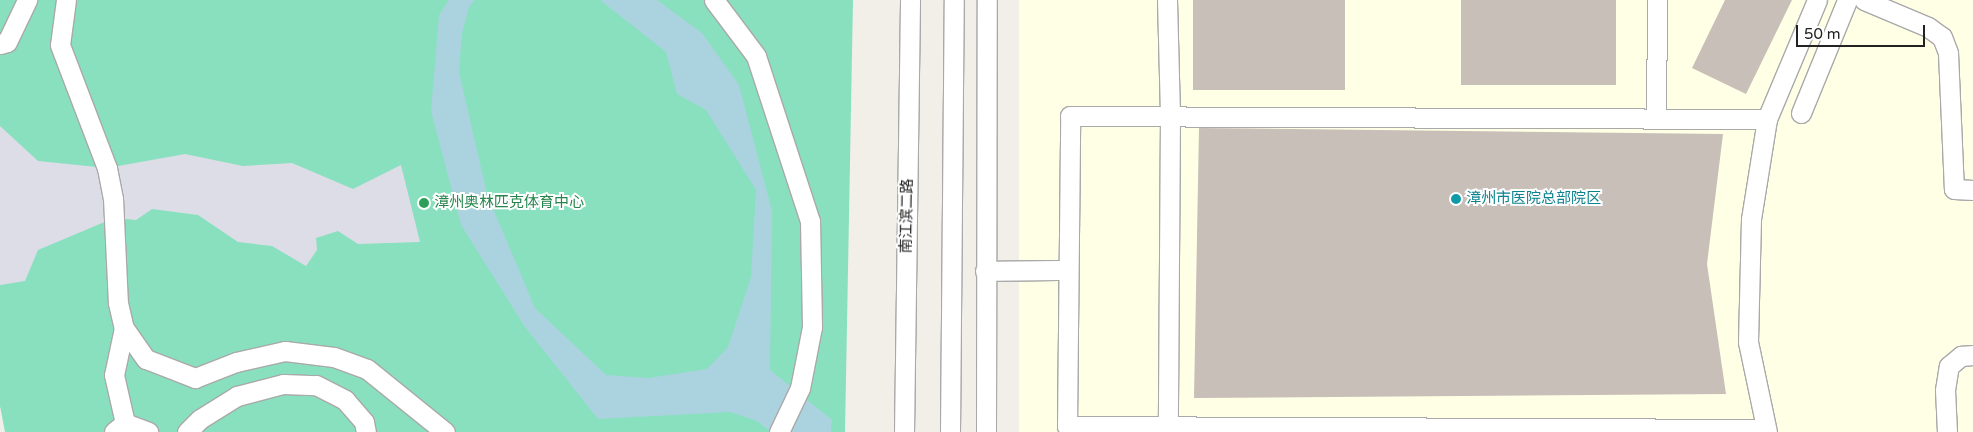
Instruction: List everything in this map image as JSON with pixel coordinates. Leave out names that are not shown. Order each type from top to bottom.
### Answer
[{"type":"street","points":[[0,44],[7,42],[27,0]]},
{"type":"street","points":[[66,0],[60,45],[107,168],[113,198],[118,303],[124,328],[146,359],[195,378],[236,362],[285,351],[334,357],[367,369],[444,432]]},
{"type":"street","points":[[714,0],[756,56],[810,221],[812,327],[800,388],[779,432]]},
{"type":"street","name":"南江滨二路","points":[[904,432],[910,0]]},
{"type":"street","points":[[950,432],[954,0]]},
{"type":"street","points":[[986,432],[987,0]]},
{"type":"street","points":[[1166,0],[1170,116],[1168,429]]},
{"type":"street","points":[[1656,119],[1657,0]]},
{"type":"street","points":[[1767,119],[1070,116],[1067,426],[1168,429],[1767,431],[1748,342],[1751,219],[1767,119],[1817,0]]},
{"type":"street","points":[[1802,114],[1847,0]]},
{"type":"street","points":[[1864,0],[1928,26],[1942,38],[1948,53],[1954,189],[1973,190]]},
{"type":"street","points":[[985,271],[1068,270]]},
{"type":"street","points":[[124,328],[114,375],[120,428],[148,432]]},
{"type":"street","points":[[1947,432],[1945,390],[1949,366],[1961,356],[1973,355]]},
{"type":"street","points":[[187,432],[200,420],[237,396],[283,384],[316,385],[345,400],[364,422],[366,432]]},
{"type":"shaded area","points":[[1019,0],[1973,0],[1973,432],[1019,432]]},
{"type":"shaded area","points":[[0,126],[38,161],[107,168],[185,154],[243,166],[292,163],[353,189],[401,165],[420,242],[358,244],[338,231],[316,238],[317,250],[306,266],[272,246],[238,242],[198,215],[152,209],[136,220],[114,218],[38,250],[25,281],[0,285]]},
{"type":"green space","name":"漳州奥林匹克体育中心","points":[[0,0],[853,0],[845,432],[5,432],[0,406]]},
{"type":"water","points":[[449,0],[475,0],[469,7],[462,33],[459,72],[487,194],[535,308],[606,375],[648,378],[707,369],[728,347],[751,277],[756,190],[706,110],[677,94],[666,52],[600,0],[657,0],[702,33],[739,85],[772,211],[770,370],[832,420],[831,432],[771,432],[757,421],[730,412],[598,419],[525,327],[461,225],[431,111],[439,15]]},
{"type":"building","points":[[1193,0],[1345,0],[1345,90],[1193,90]]},
{"type":"building","points":[[1461,0],[1616,0],[1616,85],[1461,85]]},
{"type":"building","points":[[1725,0],[1792,0],[1746,94],[1692,68]]},
{"type":"building","name":"漳州市医院总部院区","points":[[1199,128],[1723,134],[1707,264],[1726,394],[1194,398]]},
{"type":"place","name":"漳州市医院总部院区","points":[[1456,199]]},
{"type":"place","name":"漳州奥林匹克体育中心","points":[[424,203]]}]
